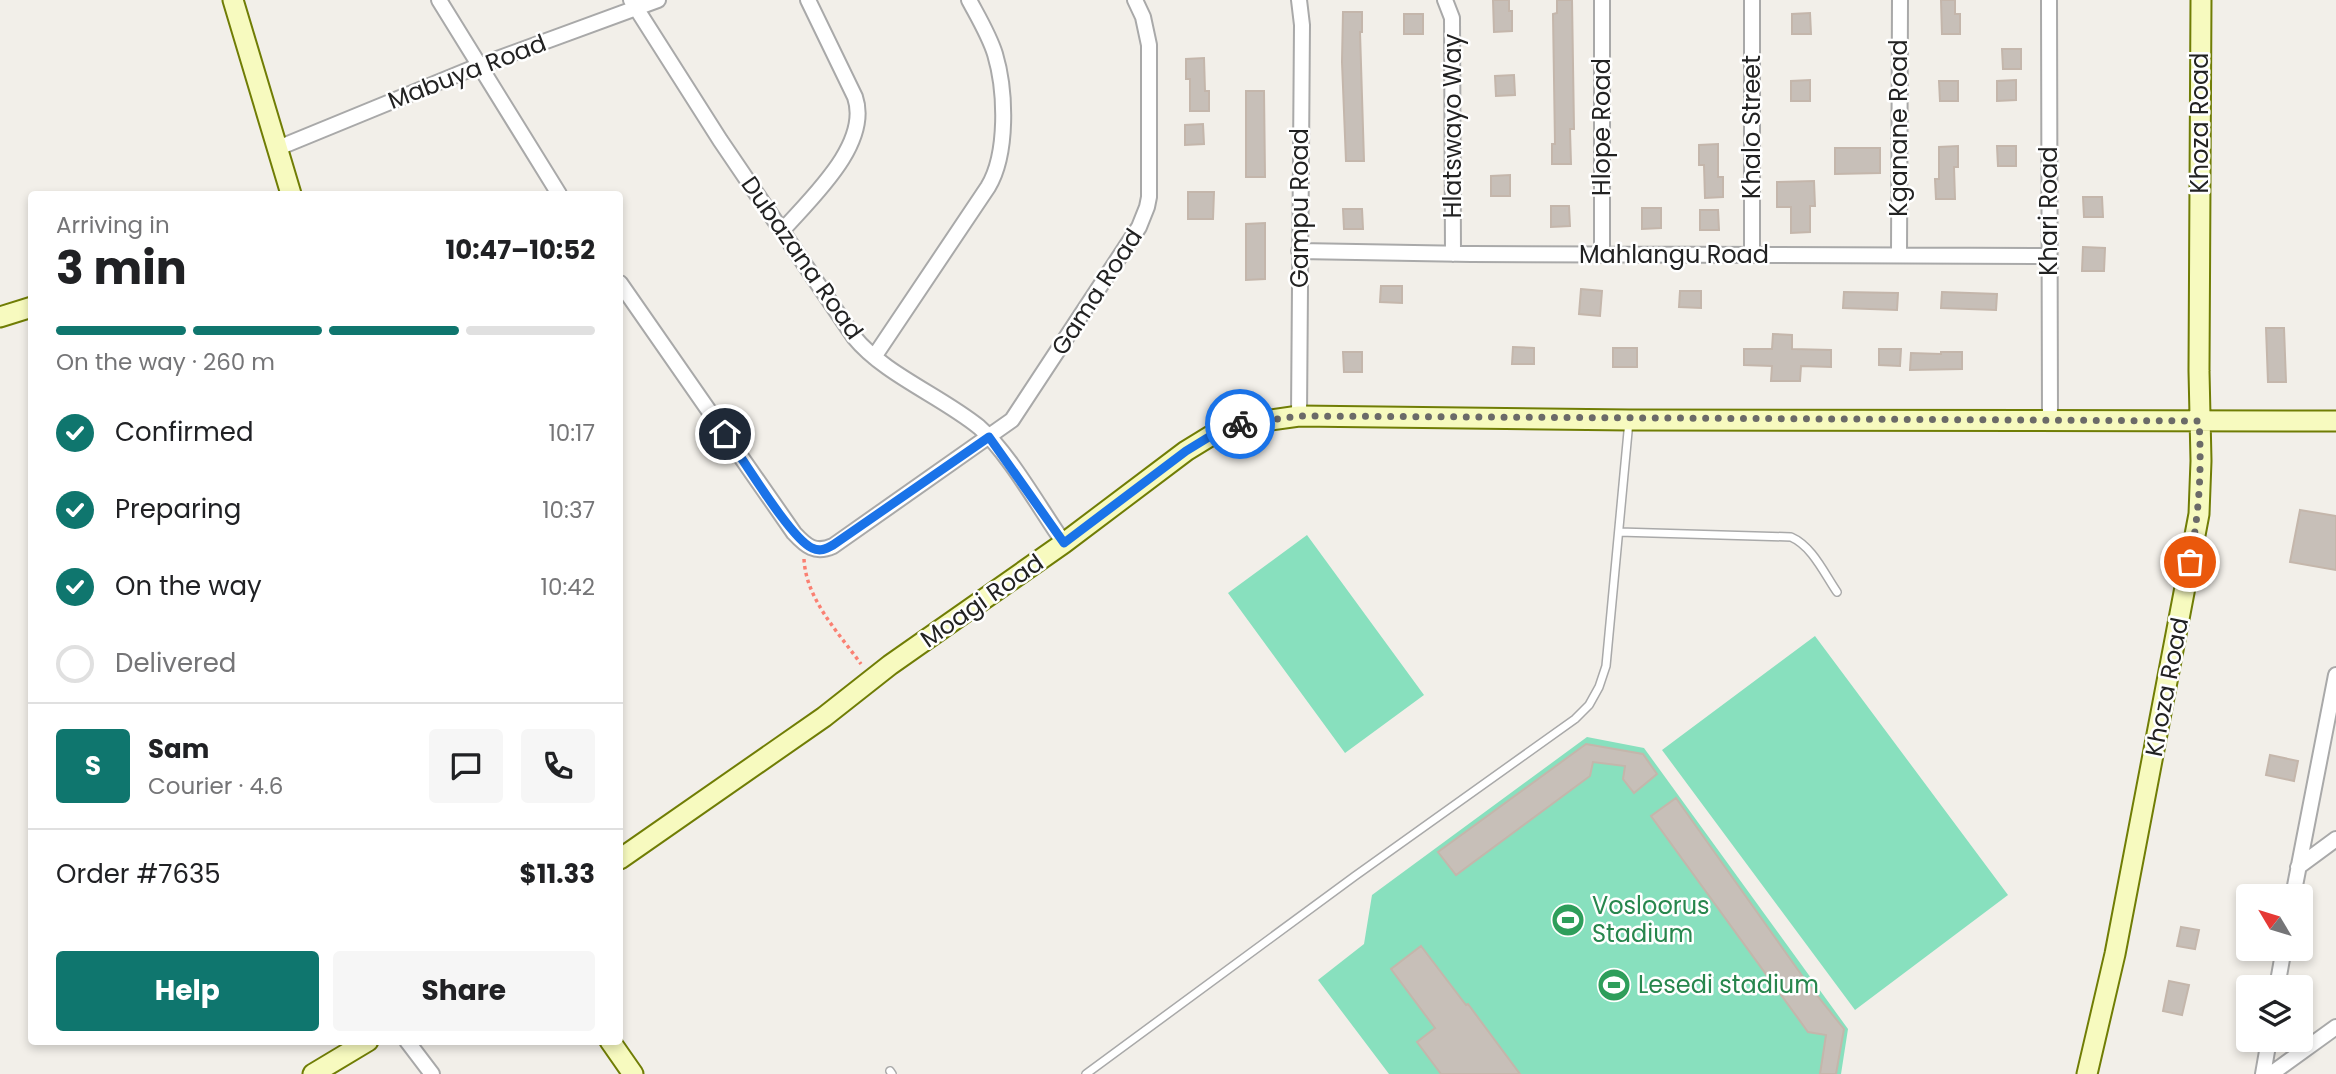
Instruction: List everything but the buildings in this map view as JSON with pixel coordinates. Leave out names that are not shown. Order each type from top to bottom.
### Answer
[{"type":"street","points":[[233,0],[290,191]]},
{"type":"street","points":[[439,0],[557,191]]},
{"type":"street","name":"Mabuya Road","points":[[278,148],[633,4],[658,0]]},
{"type":"street","points":[[782,231],[843,157],[859,120],[855,97],[808,0]]},
{"type":"street","points":[[874,357],[988,187],[998,161],[1002,135],[1000,79],[994,51],[969,0]]},
{"type":"street","name":"Gama Road","points":[[802,541],[815,550],[833,545],[1003,428],[1021,409],[1136,234],[1147,207],[1150,57],[1147,32],[1135,0]]},
{"type":"street","name":"Gampu Road","points":[[1299,0],[1302,25],[1299,416]]},
{"type":"street","name":"Hlatswayo Way","points":[[1445,0],[1452,18],[1452,254]]},
{"type":"street","name":"Hlope Road","points":[[1602,0],[1602,255]]},
{"type":"street","name":"Khalo Street","points":[[1752,0],[1752,254]]},
{"type":"street","name":"Kganane Road","points":[[1899,255],[1900,0]]},
{"type":"street","name":"Khari Road","points":[[2049,0],[2050,422]]},
{"type":"street","name":"Khoza Road","points":[[2087,1074],[2115,954],[2199,514],[2201,0]]},
{"type":"street","name":"Dubazana Road","points":[[633,4],[853,337],[874,357],[967,418],[989,437],[1064,543]]},
{"type":"street","name":"Mahlangu Road","points":[[1299,251],[2048,256]]},
{"type":"street","points":[[623,287],[788,526],[802,541]]},
{"type":"street","points":[[0,317],[28,308]]},
{"type":"street","name":"Moagi Road","points":[[623,857],[824,717],[1186,451],[1217,432],[1253,421],[1299,416],[1629,420],[2336,421]]},
{"type":"street","points":[[2295,884],[2336,675]]},
{"type":"street","points":[[2298,867],[2336,839]]},
{"type":"street","points":[[2271,1074],[2336,1027]]},
{"type":"street","points":[[313,1074],[361,1045]]},
{"type":"street","points":[[410,1045],[432,1074]]},
{"type":"street","points":[[613,1045],[634,1074]]},
{"type":"street","points":[[2263,1074],[2267,1052]]},
{"type":"lane","points":[[1086,1074],[1355,876],[1575,719],[1589,705],[1606,666],[1629,420]]},
{"type":"lane","points":[[1619,533],[1791,537],[1808,550],[1836,592]]},
{"type":"path","points":[[802,541],[805,574],[810,592],[872,680]]},
{"type":"green space","points":[[1307,535],[1424,695],[1345,753],[1228,593]]},
{"type":"green space","points":[[1815,636],[2008,895],[1855,1010],[1662,750]]},
{"type":"green space","name":"Vosloorus Stadium","points":[[1587,737],[1644,748],[1848,1029],[1841,1074],[1389,1074],[1318,980],[1364,944],[1372,895]]},
{"type":"way so far","points":[[1240,424],[1299,416],[1629,420],[2199,421],[2201,485],[2199,514],[2190,562]]},
{"type":"place","name":"Vosloorus Stadium","points":[[1568,920]]},
{"type":"place","name":"Lesedi stadium","points":[[1614,985]]},
{"type":"route","points":[[725,434],[794,533],[809,547],[822,550],[989,437],[1064,543],[1186,451],[1217,432],[1240,424]]}]
